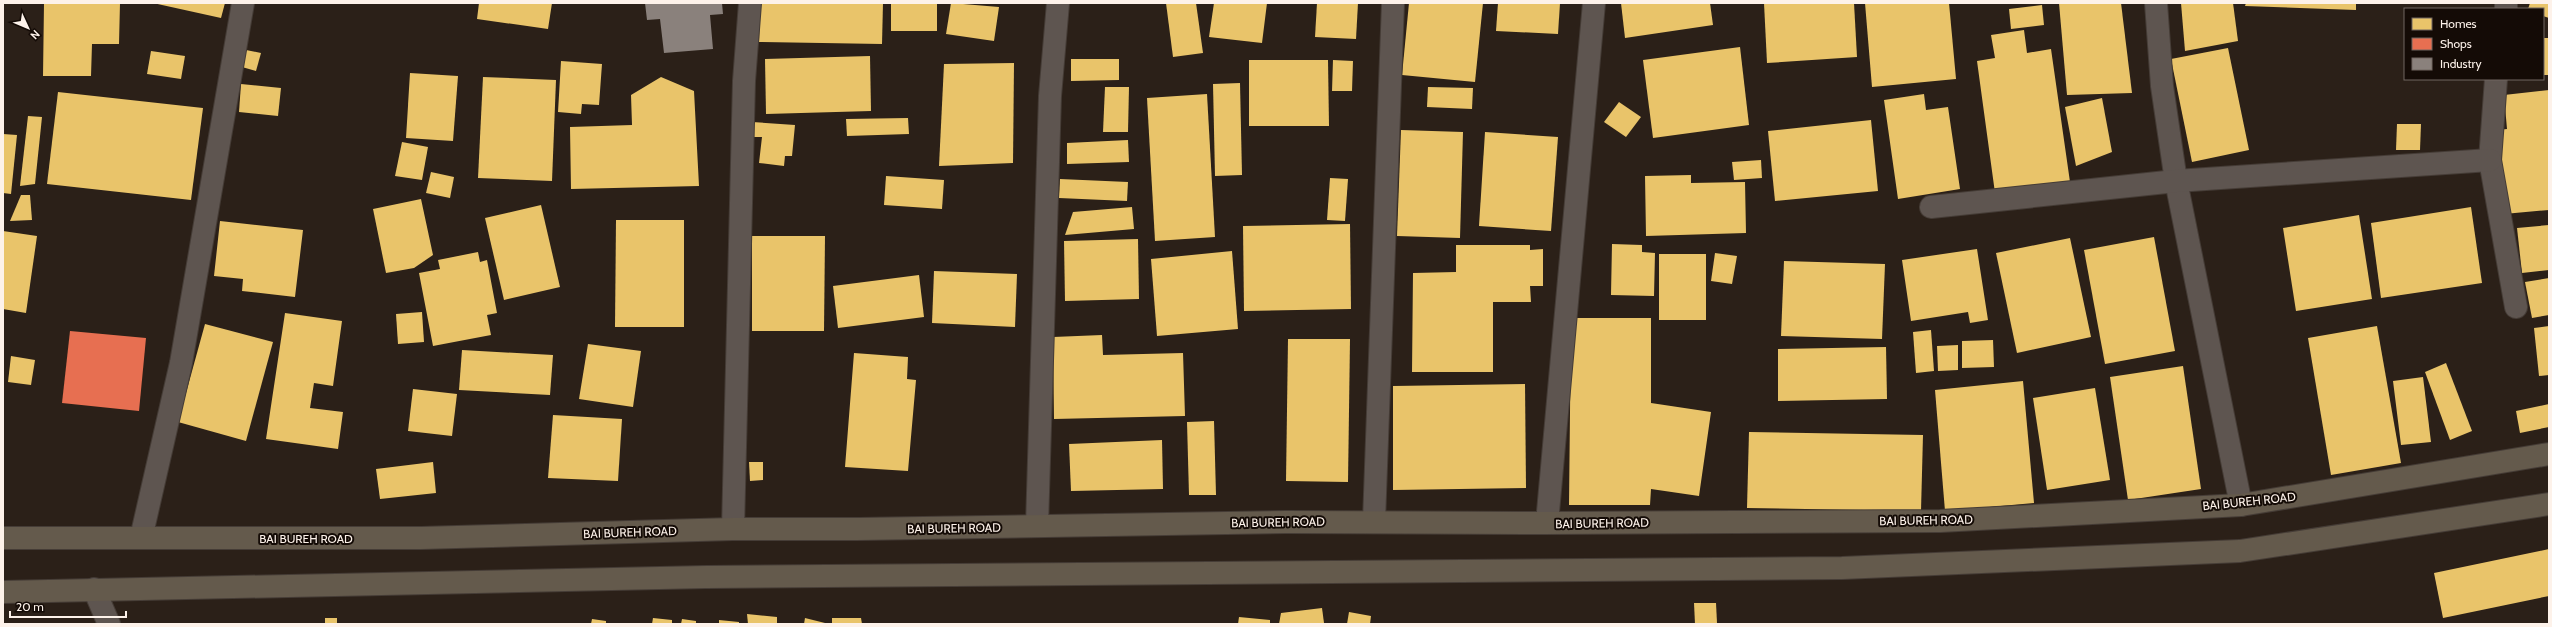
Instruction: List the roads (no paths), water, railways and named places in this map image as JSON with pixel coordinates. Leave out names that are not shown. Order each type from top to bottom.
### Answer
[{"type":"highway","name":"BAI BUREH ROAD","points":[[3,538],[421,538],[733,529],[1374,521],[1547,524],[1940,521],[2241,505],[2549,454]]},
{"type":"highway","points":[[3,592],[706,577],[1546,572],[1874,567],[2240,551],[2549,504]]},
{"type":"street","points":[[141,538],[181,363],[243,3]]},
{"type":"street","points":[[733,529],[744,81],[750,3]]},
{"type":"street","points":[[1037,526],[1050,96],[1058,3]]},
{"type":"street","points":[[1374,521],[1393,3]]},
{"type":"street","points":[[1547,524],[1594,3]]},
{"type":"street","points":[[2156,3],[2162,86],[2176,180],[2241,505]]},
{"type":"street","points":[[2496,80],[2490,160],[2516,306]]},
{"type":"street","points":[[1931,207],[2176,180],[2490,160]]},
{"type":"street","points":[[94,589],[109,624]]}]
